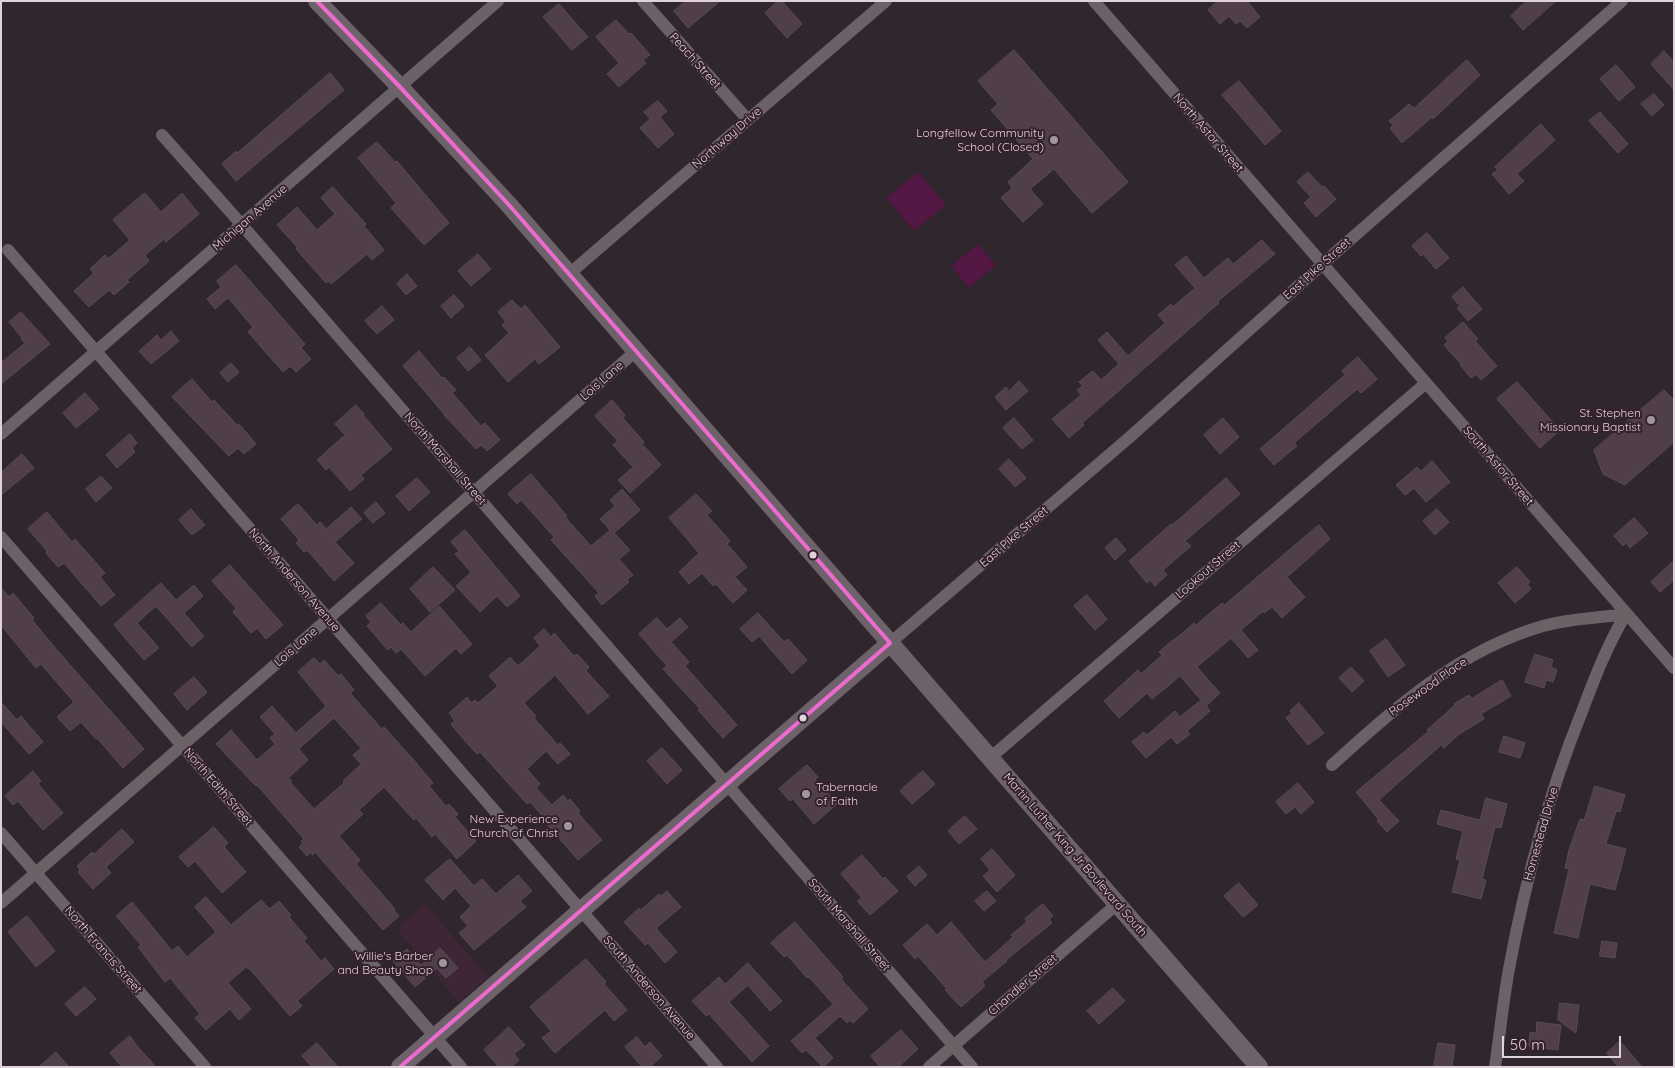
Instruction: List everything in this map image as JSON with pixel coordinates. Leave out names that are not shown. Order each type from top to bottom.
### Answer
[{"type":"main road","name":"Martin Luther King Jr Boulevard South","points":[[317,1],[509,205],[1259,1067]]},
{"type":"main road","name":"East Pike Street","points":[[400,1067],[890,643]]},
{"type":"street","name":"Michigan Avenue","points":[[1,434],[498,1]]},
{"type":"street","name":"Peach Street","points":[[643,1],[748,120]]},
{"type":"street","name":"Northway Drive","points":[[568,274],[886,1]]},
{"type":"street","name":"North Astor Street","points":[[1094,1],[1322,264]]},
{"type":"street","name":"East Pike Street","points":[[890,643],[1131,436],[1322,264],[1622,1]]},
{"type":"street","name":"North Marshall Street","points":[[162,135],[726,784]]},
{"type":"street","name":"North Anderson Avenue","points":[[8,250],[581,910]]},
{"type":"street","name":"South Astor Street","points":[[1322,264],[1674,668]]},
{"type":"street","name":"Lois Lane","points":[[1,903],[636,351]]},
{"type":"street","name":"Lookout Street","points":[[990,758],[1426,383]]},
{"type":"street","name":"North Edith Street","points":[[1,537],[461,1067]]},
{"type":"street","name":"Rosewood Place","points":[[1332,765],[1413,695],[1476,654],[1513,636],[1545,625],[1569,620],[1626,614]]},
{"type":"street","name":"Homestead Drive","points":[[1495,1067],[1510,963],[1541,833],[1566,752],[1591,687],[1626,614]]},
{"type":"street","name":"South Marshall Street","points":[[726,784],[972,1067]]},
{"type":"street","name":"North Francis Street","points":[[1,833],[205,1067]]},
{"type":"street","name":"Chandler Street","points":[[929,1067],[1117,904]]},
{"type":"street","name":"South Anderson Avenue","points":[[581,910],[717,1067]]},
{"type":"shaded area","points":[[918,172],[946,205],[914,231],[886,198]]},
{"type":"shaded area","points":[[978,244],[996,265],[969,288],[951,266]]},
{"type":"shaded area","points":[[425,904],[488,977],[459,1002],[397,929]]},
{"type":"building","points":[[686,1],[720,1],[688,28],[674,11]]},
{"type":"building","points":[[778,1],[782,1],[802,24],[787,38],[765,13]]},
{"type":"building","points":[[1218,1],[1247,1],[1260,17],[1247,28],[1240,21],[1236,24],[1229,16],[1220,24],[1208,10]]},
{"type":"building","points":[[1527,1],[1556,1],[1523,30],[1511,16]]},
{"type":"building","points":[[559,4],[588,37],[572,50],[543,17]]},
{"type":"building","points":[[616,20],[629,34],[631,33],[650,55],[643,60],[646,63],[619,87],[607,74],[619,63],[596,37]]},
{"type":"building","name":"Longfellow Community School (Closed)","points":[[1014,50],[1128,182],[1092,213],[1054,169],[1030,189],[1043,204],[1023,222],[1001,198],[1012,188],[1008,182],[1033,159],[991,110],[998,104],[978,81]]},
{"type":"building","points":[[1664,51],[1674,62],[1674,90],[1651,64]]},
{"type":"building","points":[[1467,60],[1480,75],[1433,119],[1432,117],[1402,143],[1390,128],[1393,125],[1389,121],[1409,104],[1414,108]]},
{"type":"building","points":[[1616,65],[1635,87],[1619,101],[1600,79]]},
{"type":"building","points":[[330,73],[344,90],[236,181],[222,164]]},
{"type":"building","points":[[1239,81],[1281,131],[1265,145],[1222,95]]},
{"type":"building","points":[[1654,94],[1664,105],[1652,116],[1641,104]]},
{"type":"building","points":[[658,101],[667,111],[660,117],[674,134],[658,148],[640,128],[650,119],[644,112]]},
{"type":"building","points":[[1600,112],[1628,144],[1618,153],[1589,121]]},
{"type":"building","points":[[1541,124],[1555,140],[1517,174],[1524,181],[1509,194],[1492,174],[1498,170],[1495,167]]},
{"type":"building","points":[[377,142],[395,162],[397,161],[449,223],[424,245],[391,208],[396,203],[358,158]]},
{"type":"building","points":[[1308,172],[1336,199],[1316,217],[1304,203],[1311,197],[1297,182]]},
{"type":"building","points":[[333,187],[366,224],[364,226],[384,250],[372,260],[367,254],[331,284],[329,281],[326,283],[277,225],[297,207],[317,230],[335,214],[321,198]]},
{"type":"building","points":[[145,193],[161,212],[182,193],[199,214],[166,242],[164,239],[145,255],[149,261],[127,280],[129,282],[114,295],[109,290],[89,307],[74,291],[94,273],[90,269],[105,255],[108,259],[130,240],[113,220]]},
{"type":"building","points":[[1427,233],[1449,258],[1436,269],[1423,254],[1421,256],[1412,246]]},
{"type":"building","points":[[1262,240],[1275,254],[1218,301],[1219,303],[1082,423],[1084,425],[1069,438],[1052,419],[1081,395],[1077,390],[1083,386],[1079,382],[1093,371],[1101,380],[1119,364],[1098,340],[1107,332],[1128,356],[1165,323],[1158,315],[1171,304],[1173,307],[1195,288],[1175,265],[1186,256],[1204,278],[1228,258],[1233,264]]},
{"type":"building","points":[[478,254],[491,269],[471,286],[458,271]]},
{"type":"building","points":[[236,265],[305,344],[301,348],[311,359],[296,372],[290,366],[283,372],[248,332],[253,327],[228,298],[215,309],[207,299],[221,287],[217,281]]},
{"type":"building","points":[[407,274],[417,286],[406,295],[397,284]]},
{"type":"building","points":[[1463,287],[1482,309],[1468,321],[1457,308],[1460,306],[1452,297]]},
{"type":"building","points":[[454,295],[464,306],[451,318],[441,306]]},
{"type":"building","points":[[512,300],[521,309],[525,305],[560,347],[539,364],[535,359],[508,382],[485,355],[509,333],[502,325],[506,322],[498,312]]},
{"type":"building","points":[[382,306],[394,320],[377,334],[365,321]]},
{"type":"building","points":[[21,312],[50,344],[1,384],[1,363],[25,343],[9,322]]},
{"type":"building","points":[[1463,322],[1478,339],[1475,341],[1497,366],[1481,380],[1476,374],[1471,378],[1444,345],[1448,341],[1445,338]]},
{"type":"building","points":[[171,331],[179,341],[151,364],[139,351],[157,335],[161,340]]},
{"type":"building","points":[[470,347],[481,360],[468,371],[457,358]]},
{"type":"building","points":[[419,351],[442,378],[444,377],[456,390],[452,393],[481,426],[485,423],[500,440],[487,451],[481,445],[476,449],[444,415],[403,366]]},
{"type":"building","points":[[1358,357],[1377,379],[1361,393],[1357,389],[1294,443],[1297,446],[1274,465],[1260,449],[1345,375],[1342,371]]},
{"type":"building","points":[[231,363],[239,372],[228,382],[220,373]]},
{"type":"building","points":[[192,379],[212,402],[214,400],[237,425],[239,424],[256,444],[244,454],[238,448],[229,456],[172,397]]},
{"type":"building","points":[[1019,381],[1028,391],[1006,410],[995,397],[1006,387],[1009,391]]},
{"type":"building","points":[[1517,382],[1560,430],[1540,448],[1497,399]]},
{"type":"building","name":"St. Stephen Missionary Baptist","points":[[1664,390],[1674,400],[1674,442],[1625,485],[1603,474],[1594,450]]},
{"type":"building","points":[[85,393],[99,409],[76,428],[63,413]]},
{"type":"building","points":[[612,400],[625,415],[623,418],[644,442],[642,444],[661,465],[630,493],[618,480],[633,467],[613,445],[618,441],[595,416]]},
{"type":"building","points":[[356,405],[392,449],[361,475],[364,479],[350,491],[329,467],[326,470],[317,460],[345,435],[335,424]]},
{"type":"building","points":[[1014,418],[1033,440],[1022,449],[1003,428]]},
{"type":"building","points":[[1223,418],[1239,437],[1220,454],[1204,435]]},
{"type":"building","points":[[130,434],[137,443],[132,448],[135,452],[117,468],[106,455]]},
{"type":"building","points":[[22,454],[34,468],[1,495],[1,473]]},
{"type":"building","points":[[1009,459],[1026,478],[1015,487],[999,469]]},
{"type":"building","points":[[1432,461],[1450,482],[1426,502],[1414,488],[1405,495],[1396,485],[1417,467],[1421,471]]},
{"type":"building","points":[[531,474],[591,546],[610,530],[600,519],[615,506],[610,500],[622,489],[640,510],[614,533],[630,550],[619,559],[633,575],[627,580],[629,582],[602,605],[595,596],[599,593],[551,540],[554,537],[521,500],[517,504],[508,494]]},
{"type":"building","points":[[101,476],[112,488],[96,502],[86,489]]},
{"type":"building","points":[[417,478],[430,492],[409,511],[396,496]]},
{"type":"building","points":[[1226,478],[1240,494],[1185,541],[1191,546],[1163,570],[1167,575],[1155,586],[1150,580],[1147,583],[1129,561]]},
{"type":"building","points":[[696,494],[712,511],[707,515],[730,541],[727,544],[747,567],[735,577],[747,590],[733,603],[716,584],[713,586],[702,573],[689,584],[679,572],[699,553],[669,518]]},
{"type":"building","points":[[376,502],[385,513],[373,523],[364,513]]},
{"type":"building","points":[[298,504],[317,525],[320,522],[326,529],[351,507],[362,519],[335,542],[354,563],[334,581],[307,550],[304,552],[296,543],[299,540],[281,519]]},
{"type":"building","points":[[191,509],[205,525],[192,535],[179,520]]},
{"type":"building","points":[[1437,509],[1449,522],[1435,535],[1423,521]]},
{"type":"building","points":[[47,512],[72,542],[75,539],[105,573],[100,577],[115,595],[101,606],[64,563],[58,567],[28,529]]},
{"type":"building","points":[[1634,518],[1648,533],[1630,548],[1626,543],[1623,546],[1614,536]]},
{"type":"building","points":[[1319,525],[1330,539],[1287,577],[1305,597],[1282,618],[1272,607],[1264,613],[1263,611],[1241,630],[1258,650],[1248,658],[1231,638],[1197,667],[1220,693],[1206,706],[1210,711],[1187,731],[1190,734],[1177,744],[1171,737],[1146,758],[1132,742],[1144,732],[1147,735],[1175,711],[1180,717],[1201,700],[1180,676],[1152,699],[1147,693],[1119,718],[1104,701],[1138,670],[1141,674],[1162,655],[1159,652],[1173,640],[1194,623],[1196,625],[1222,603],[1224,605]]},
{"type":"building","points":[[465,530],[520,596],[507,607],[497,596],[480,612],[456,586],[471,572],[455,554],[459,551],[451,542]]},
{"type":"building","points":[[1116,538],[1126,550],[1115,560],[1105,548]]},
{"type":"building","points":[[1674,561],[1674,580],[1660,592],[1651,582]]},
{"type":"building","points":[[230,565],[283,625],[266,639],[257,628],[251,633],[233,612],[236,608],[212,581]]},
{"type":"building","points":[[433,567],[455,590],[430,612],[410,589]]},
{"type":"building","points":[[1517,567],[1530,582],[1527,584],[1531,589],[1515,603],[1498,583]]},
{"type":"building","points":[[161,583],[176,600],[194,585],[203,596],[184,613],[204,636],[192,647],[156,606],[137,623],[159,648],[144,660],[114,625]]},
{"type":"building","points":[[1,588],[9,597],[13,593],[57,650],[144,749],[123,768],[81,722],[70,731],[57,717],[74,702],[41,664],[36,668],[1,625]]},
{"type":"building","points":[[1087,595],[1107,619],[1095,630],[1074,606]]},
{"type":"building","points":[[381,603],[401,625],[403,623],[411,632],[439,606],[472,644],[461,654],[456,648],[425,676],[401,649],[396,653],[391,647],[388,650],[367,626],[371,622],[366,616]]},
{"type":"building","points":[[758,613],[784,642],[788,639],[807,660],[792,674],[759,636],[752,642],[740,629]]},
{"type":"building","points":[[657,618],[667,629],[680,618],[688,627],[671,642],[689,662],[685,666],[737,725],[723,738],[698,710],[700,709],[663,669],[667,666],[639,634]]},
{"type":"building","points":[[544,629],[551,637],[554,633],[574,656],[577,654],[589,667],[586,671],[609,696],[588,714],[555,675],[524,703],[536,716],[534,718],[558,745],[560,743],[570,754],[558,764],[546,751],[527,769],[540,784],[536,788],[552,805],[563,795],[568,801],[570,799],[580,811],[578,813],[602,840],[578,860],[530,802],[527,804],[480,752],[477,754],[465,741],[451,724],[455,721],[449,713],[467,697],[471,703],[475,700],[478,703],[498,686],[489,676],[510,657],[518,666],[540,646],[534,638]]},
{"type":"building","points":[[1386,639],[1405,665],[1388,677],[1370,651]]},
{"type":"building","points":[[1535,654],[1553,660],[1551,667],[1557,670],[1553,682],[1546,680],[1544,688],[1525,682]]},
{"type":"building","points":[[314,658],[320,664],[324,660],[338,676],[341,674],[354,690],[350,693],[382,729],[384,727],[412,758],[433,783],[429,786],[446,806],[449,804],[458,814],[455,817],[476,841],[457,859],[435,834],[432,837],[416,818],[414,820],[384,787],[359,810],[363,814],[339,836],[360,860],[356,864],[399,916],[383,930],[315,852],[313,855],[310,852],[307,856],[299,847],[304,839],[257,785],[216,744],[231,730],[257,760],[275,744],[270,738],[275,734],[260,717],[272,706],[296,733],[326,706],[298,672]],"holes":[[[334,718],[361,748],[353,755],[361,764],[343,781],[344,783],[314,809],[288,778],[308,760],[299,749]]]},
{"type":"building","points":[[1351,667],[1364,681],[1352,692],[1339,678]]},
{"type":"building","points":[[194,677],[207,692],[187,710],[174,694]]},
{"type":"building","points":[[1502,680],[1511,696],[1481,714],[1484,719],[1459,734],[1444,748],[1441,745],[1379,800],[1399,821],[1387,832],[1356,792],[1429,731],[1427,730],[1454,704],[1469,695],[1472,698]]},
{"type":"building","points":[[1,702],[17,720],[21,716],[43,742],[29,754],[1,722]]},
{"type":"building","points":[[1299,703],[1324,733],[1308,745],[1286,718],[1292,713],[1290,711]]},
{"type":"building","points":[[1504,736],[1525,743],[1520,758],[1499,752]]},
{"type":"building","points":[[662,748],[682,770],[667,784],[647,761]]},
{"type":"building","name":"Tabernacle of Faith","points":[[807,765],[818,777],[815,779],[837,804],[814,824],[793,799],[790,801],[779,789]]},
{"type":"building","points":[[33,771],[41,781],[38,784],[63,813],[43,830],[18,801],[13,805],[5,796]]},
{"type":"building","points":[[923,771],[935,784],[912,804],[900,791]]},
{"type":"building","points":[[1298,783],[1314,802],[1301,814],[1295,807],[1286,814],[1276,802]]},
{"type":"building","points":[[1595,786],[1625,795],[1620,812],[1616,811],[1606,844],[1626,849],[1615,890],[1590,884],[1578,938],[1554,933],[1569,869],[1565,868],[1569,850],[1580,819],[1584,820]]},
{"type":"building","points":[[1486,798],[1507,804],[1501,828],[1495,827],[1482,879],[1486,880],[1481,899],[1452,892],[1460,860],[1456,859],[1463,831],[1437,824],[1441,810],[1480,820]]},
{"type":"building","points":[[965,816],[977,829],[959,844],[948,831]]},
{"type":"building","points":[[214,827],[228,843],[224,847],[246,872],[222,893],[195,861],[188,867],[179,857]]},
{"type":"building","points":[[122,829],[134,842],[106,867],[111,873],[93,889],[78,872],[80,869],[77,866],[92,852],[94,854]]},
{"type":"building","points":[[992,849],[1015,875],[997,892],[983,876],[990,870],[981,859]]},
{"type":"building","points":[[862,855],[883,879],[885,877],[898,891],[870,915],[857,901],[862,898],[841,874]]},
{"type":"building","points":[[450,859],[474,886],[482,879],[496,894],[518,875],[532,891],[520,901],[526,907],[474,950],[459,933],[468,926],[460,917],[471,906],[455,888],[443,900],[425,880]]},
{"type":"building","points":[[919,866],[927,875],[915,886],[907,877]]},
{"type":"building","points":[[1239,883],[1258,905],[1243,917],[1224,896]]},
{"type":"building","points":[[667,891],[681,907],[656,928],[677,952],[665,963],[648,943],[645,945],[624,922],[639,908],[641,910],[659,894],[661,896]]},
{"type":"building","points":[[987,891],[996,901],[984,911],[975,901]]},
{"type":"building","points":[[206,897],[231,925],[261,900],[270,909],[279,901],[291,915],[289,917],[307,938],[304,941],[321,961],[325,958],[334,969],[297,1001],[302,1006],[290,1016],[249,968],[246,967],[228,983],[251,1009],[239,1020],[230,1009],[206,1030],[195,1018],[200,1014],[170,978],[165,982],[138,947],[141,945],[116,916],[132,902],[172,951],[178,946],[187,957],[216,932],[195,907]]},
{"type":"building","points":[[1043,904],[1053,916],[1049,919],[1052,923],[982,982],[985,986],[961,1007],[918,956],[915,959],[903,945],[927,924],[937,935],[951,922],[985,962],[1013,937],[1011,935],[1027,922],[1025,919]]},
{"type":"building","points":[[27,916],[55,951],[36,967],[8,932]]},
{"type":"building","points":[[795,922],[868,1009],[853,1023],[850,1020],[847,1023],[840,1016],[815,1038],[833,1058],[823,1067],[806,1050],[802,1053],[791,1041],[833,1004],[787,955],[784,957],[771,943]]},
{"type":"building","points":[[1602,941],[1617,943],[1615,958],[1600,956]]},
{"type":"building","points":[[440,948],[458,968],[446,978],[437,968],[415,987],[393,961],[407,949],[421,965]]},
{"type":"building","points":[[586,959],[606,982],[604,984],[627,1010],[614,1021],[605,1010],[555,1053],[542,1038],[551,1031],[530,1007]]},
{"type":"building","points":[[748,963],[782,1001],[770,1011],[748,985],[729,1002],[769,1046],[752,1062],[709,1014],[706,1016],[692,1001],[719,977],[725,984]]},
{"type":"building","points":[[85,987],[96,999],[76,1016],[65,1004]]},
{"type":"building","points":[[1113,988],[1125,1001],[1099,1024],[1087,1011]]},
{"type":"building","points":[[1560,1003],[1579,1005],[1576,1033],[1558,1020]]},
{"type":"building","points":[[1537,1022],[1561,1025],[1558,1050],[1529,1046],[1530,1032],[1536,1033]]},
{"type":"building","points":[[509,1027],[525,1045],[514,1054],[519,1060],[511,1067],[499,1067],[484,1050]]},
{"type":"building","points":[[901,1030],[918,1049],[898,1067],[880,1067],[871,1056]]},
{"type":"building","points":[[130,1036],[156,1067],[122,1067],[110,1053]]},
{"type":"building","points":[[637,1037],[645,1047],[650,1042],[662,1056],[650,1067],[642,1067],[625,1047]]},
{"type":"building","points":[[1620,1041],[1642,1067],[1618,1067],[1607,1053]]},
{"type":"building","points":[[317,1043],[338,1067],[312,1067],[302,1056]]},
{"type":"building","points":[[1438,1043],[1455,1045],[1452,1067],[1434,1067]]},
{"type":"building","points":[[56,1052],[69,1067],[39,1067]]},
{"type":"transit line","points":[[317,1],[509,205],[890,643]]},
{"type":"transit line","points":[[400,1067],[890,643]]},
{"type":"place","name":"Longfellow Community School (Closed)","points":[[1054,140]]},
{"type":"place","name":"St. Stephen Missionary Baptist","points":[[1651,420]]},
{"type":"place","name":"Tabernacle of Faith","points":[[806,794]]},
{"type":"place","name":"New Experience Church of Christ","points":[[568,826]]},
{"type":"place","name":"Willie's Barber and Beauty Shop","points":[[443,963]]}]
